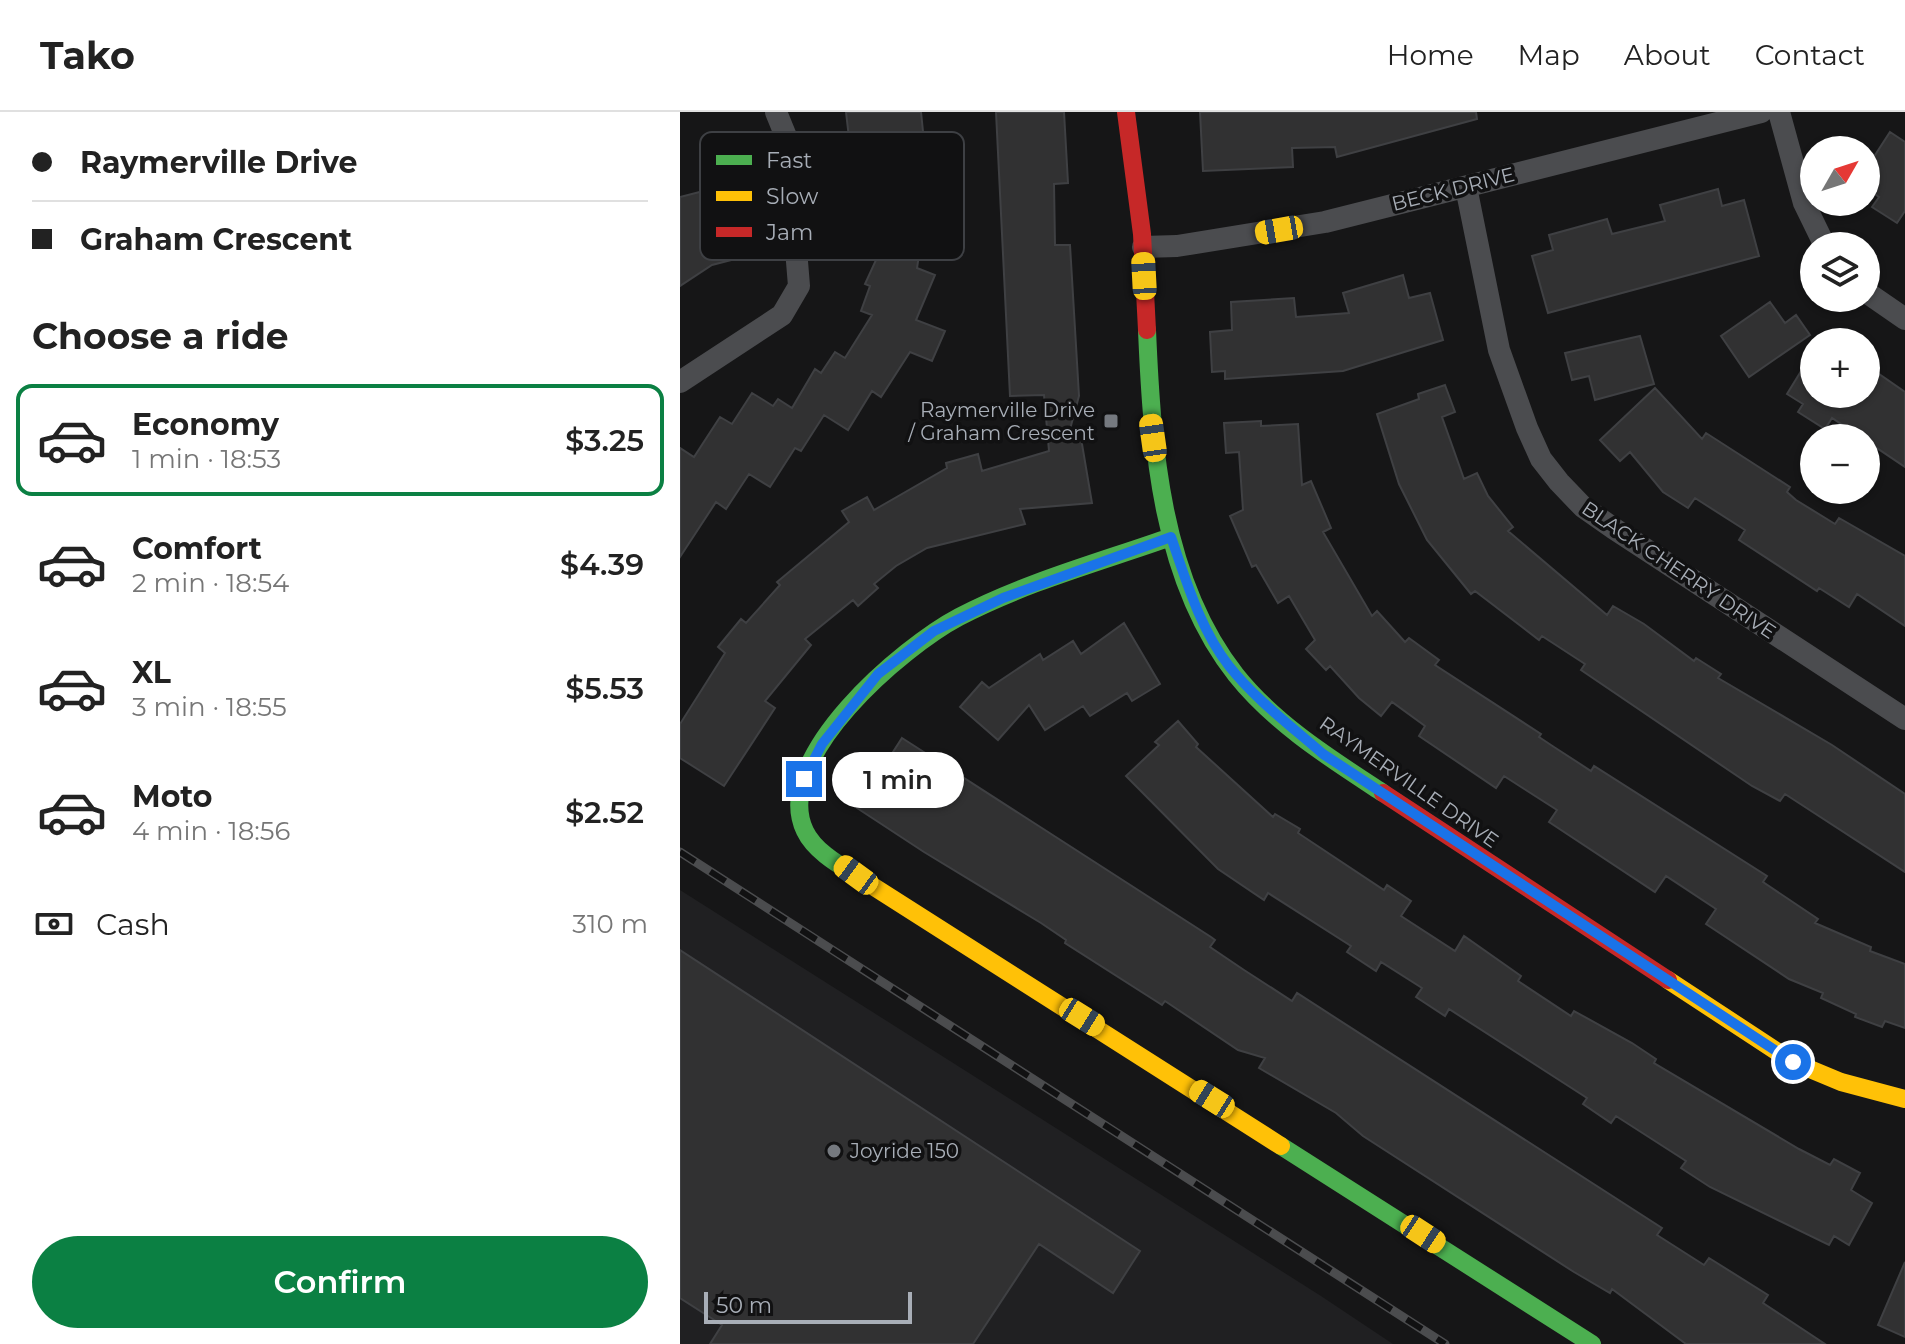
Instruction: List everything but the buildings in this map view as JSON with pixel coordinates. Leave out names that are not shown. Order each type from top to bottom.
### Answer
[{"type":"street","points":[[776,112],[784,132]]},
{"type":"street","name":"RAYMERVILLE DRIVE","points":[[1126,112],[1143,247],[1150,416],[1171,537],[1195,602],[1228,665],[1260,699],[1323,754],[1793,1062],[1841,1082],[1905,1099]]},
{"type":"street","name":"BECK DRIVE","points":[[1143,247],[1177,246],[1325,222],[1761,112]]},
{"type":"street","points":[[1779,112],[1804,203],[1818,232]]},
{"type":"street","name":"BLACK CHERRY DRIVE","points":[[1466,187],[1499,350],[1541,459],[1559,482],[1583,507],[1613,528],[1905,719]]},
{"type":"street","points":[[680,382],[782,315],[799,286],[797,260]]},
{"type":"street","points":[[1880,302],[1905,319]]},
{"type":"street","points":[[1171,537],[1003,598],[934,631],[878,674],[811,763],[798,794],[803,827],[821,850],[856,875],[1592,1344]]},
{"type":"shaded area","name":"Joyride 150","points":[[680,890],[1321,1296],[1393,1344],[680,1344]]},
{"type":"railway","points":[[680,852],[1445,1344]]},
{"type":"traffic: fast","points":[[1147,330],[1152,420],[1165,511],[1191,597],[1211,638],[1236,675],[1268,709],[1305,740],[1383,793]]},
{"type":"traffic: fast","points":[[860,878],[829,858],[809,839],[799,802],[807,771],[824,739],[848,708],[907,652],[959,617],[1037,583],[1171,537]]},
{"type":"traffic: fast","points":[[1281,1146],[1592,1344]]},
{"type":"traffic: slow","points":[[860,878],[1281,1146]]},
{"type":"traffic: slow","points":[[1668,980],[1793,1062],[1841,1082],[1905,1099]]},
{"type":"traffic: jam","points":[[1126,112],[1142,234],[1147,330]]},
{"type":"traffic: jam","points":[[1383,793],[1668,980]]},
{"type":"place","name":"Raymerville Drive / Graham Crescent","points":[[1111,421]]},
{"type":"place","name":"Joyride 150","points":[[834,1151]]},
{"type":"route","points":[[804,779],[822,744],[878,674],[934,631],[1003,598],[1171,537],[1195,602],[1228,665],[1260,699],[1323,754],[1793,1062]]}]
